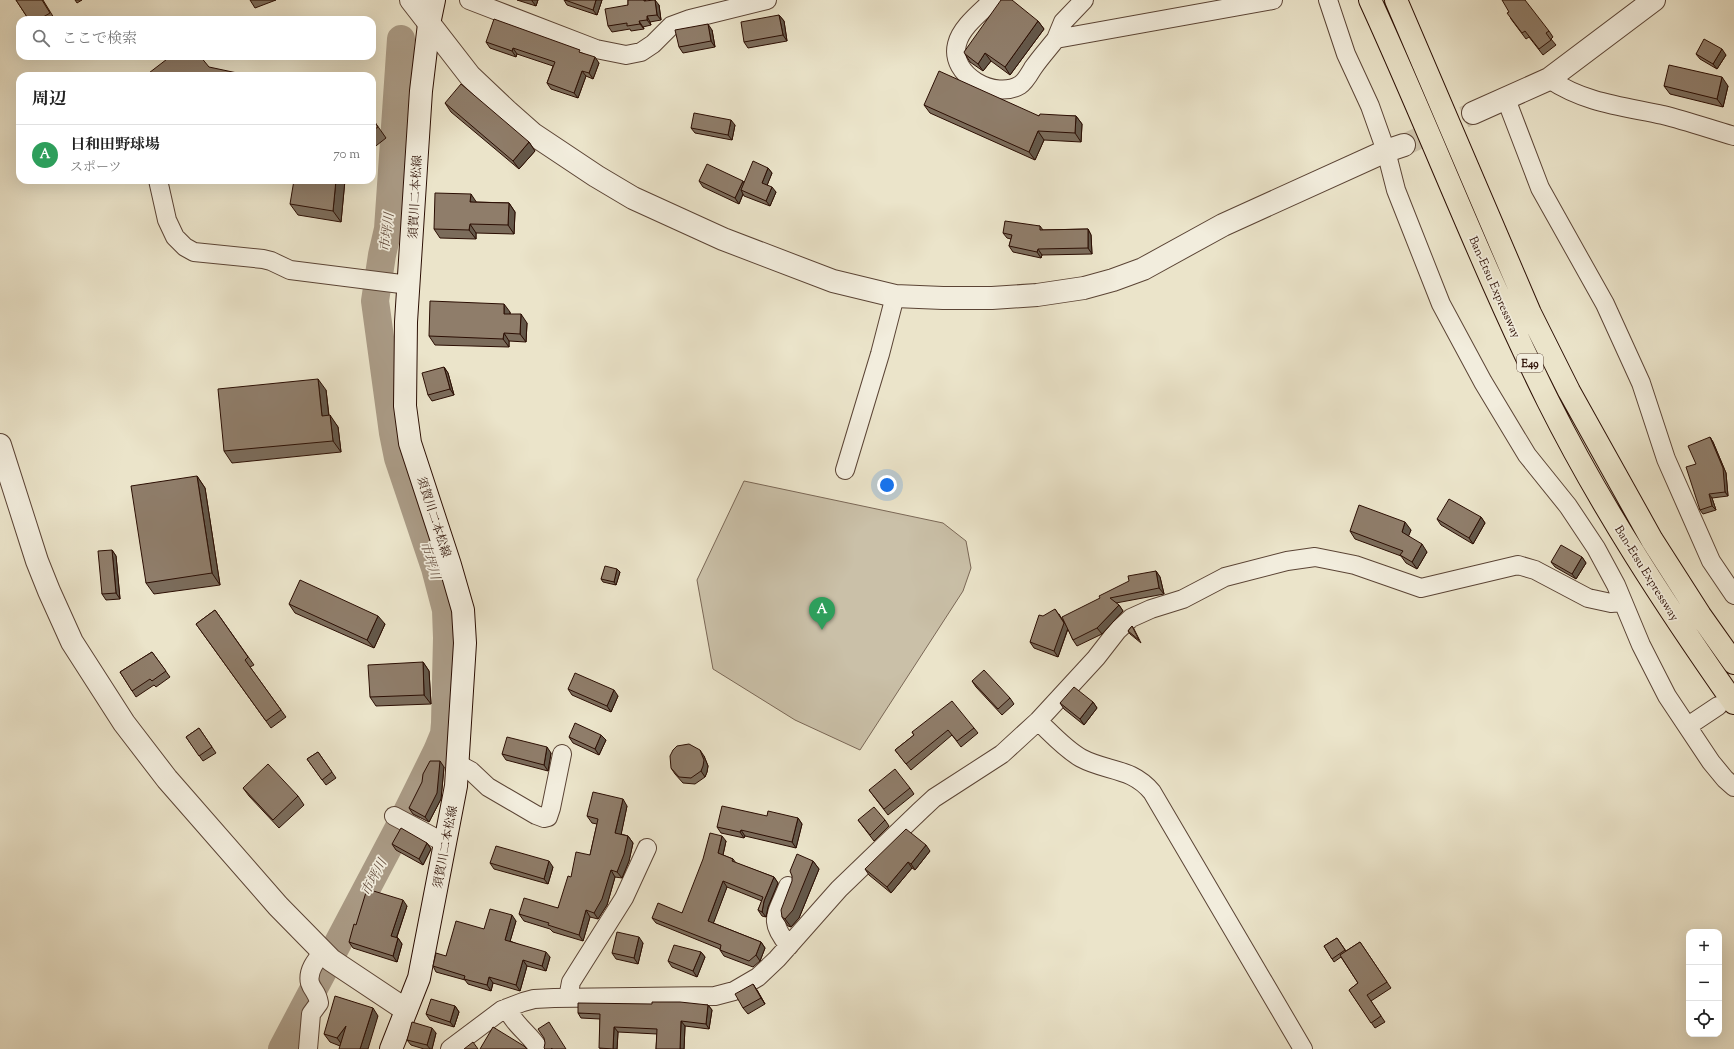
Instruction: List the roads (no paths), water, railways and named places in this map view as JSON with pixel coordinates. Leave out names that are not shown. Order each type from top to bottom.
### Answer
[{"type":"highway","name":"Ban-Etsu Expressway","points":[[1370,0],[1481,258],[1549,402],[1593,485],[1681,628],[1726,705]]},
{"type":"highway","name":"Ban-Etsu Expressway","points":[[1396,0],[1527,306],[1568,391],[1652,540],[1700,616],[1734,663]]},
{"type":"street","points":[[411,0],[470,76],[507,111],[534,134],[561,153],[633,198],[723,239],[833,281],[895,296],[992,298],[1037,295],[1084,288],[1113,280],[1143,269],[1223,225],[1395,148]]},
{"type":"street","name":"須賀川二本松線","points":[[391,1049],[419,978],[456,786],[465,625],[463,610],[450,565],[410,443],[405,406],[406,322],[421,98],[429,24],[434,0]]},
{"type":"street","points":[[469,0],[596,49],[626,55],[641,52],[653,44],[671,26],[690,19],[767,0]]},
{"type":"street","points":[[993,0],[964,30],[956,46],[958,64],[967,76],[993,89],[1004,89],[1021,85],[1056,39],[1063,22],[1084,0]]},
{"type":"street","points":[[1056,39],[1273,0]]},
{"type":"street","points":[[1328,0],[1346,54],[1370,106],[1395,148],[1396,190],[1441,304],[1483,382],[1527,455],[1568,506],[1596,548],[1616,586],[1641,645],[1667,696],[1711,762],[1724,779],[1734,787]]},
{"type":"street","points":[[1474,113],[1549,79],[1654,0]]},
{"type":"street","points":[[1549,79],[1563,88],[1586,99],[1664,116],[1734,136]]},
{"type":"street","points":[[1506,99],[1540,188],[1605,304],[1641,383],[1666,459],[1711,560],[1734,595]]},
{"type":"street","points":[[159,184],[170,228],[180,242],[194,252],[263,259],[290,270],[409,285]]},
{"type":"street","points":[[845,470],[880,354],[895,296]]},
{"type":"street","points":[[0,445],[37,561],[49,591],[72,642],[120,718],[167,779],[278,906],[323,952],[331,960],[406,1010]]},
{"type":"street","points":[[450,1049],[482,1024],[507,1008],[523,1002],[568,998],[714,996],[725,994],[743,987],[758,977],[789,946],[839,889],[924,807],[934,798],[1002,754],[1038,721],[1096,658],[1117,631],[1131,618],[1162,604],[1183,599],[1225,577],[1287,561],[1315,557],[1354,565],[1421,588],[1518,565],[1535,570],[1588,598],[1611,603],[1623,602]]},
{"type":"street","points":[[1688,726],[1726,705]]},
{"type":"street","points":[[1038,721],[1077,756],[1098,766],[1140,779],[1149,789],[1255,965],[1303,1049]]},
{"type":"street","points":[[458,764],[471,771],[488,787],[536,815],[544,818],[548,817],[551,808],[562,754]]},
{"type":"street","points":[[394,816],[445,843]]},
{"type":"street","points":[[568,998],[571,982],[624,898],[647,848]]},
{"type":"street","points":[[788,886],[775,920],[778,933],[789,946]]},
{"type":"street","points":[[308,1049],[310,1014],[319,1003],[318,994],[311,984],[310,976],[313,965],[323,952]]},
{"type":"street","points":[[507,1008],[511,1018],[532,1038],[539,1049]]},
{"type":"waterway","name":"市坪川","points":[[282,1049],[406,814],[444,734],[447,638],[446,610],[435,568],[398,458],[393,433],[375,301],[382,255],[388,229],[401,39]]},
{"type":"tunnel","points":[[1404,145],[1473,113]]},
{"type":"place","name":"日和田野球場","points":[[822,630]]}]
